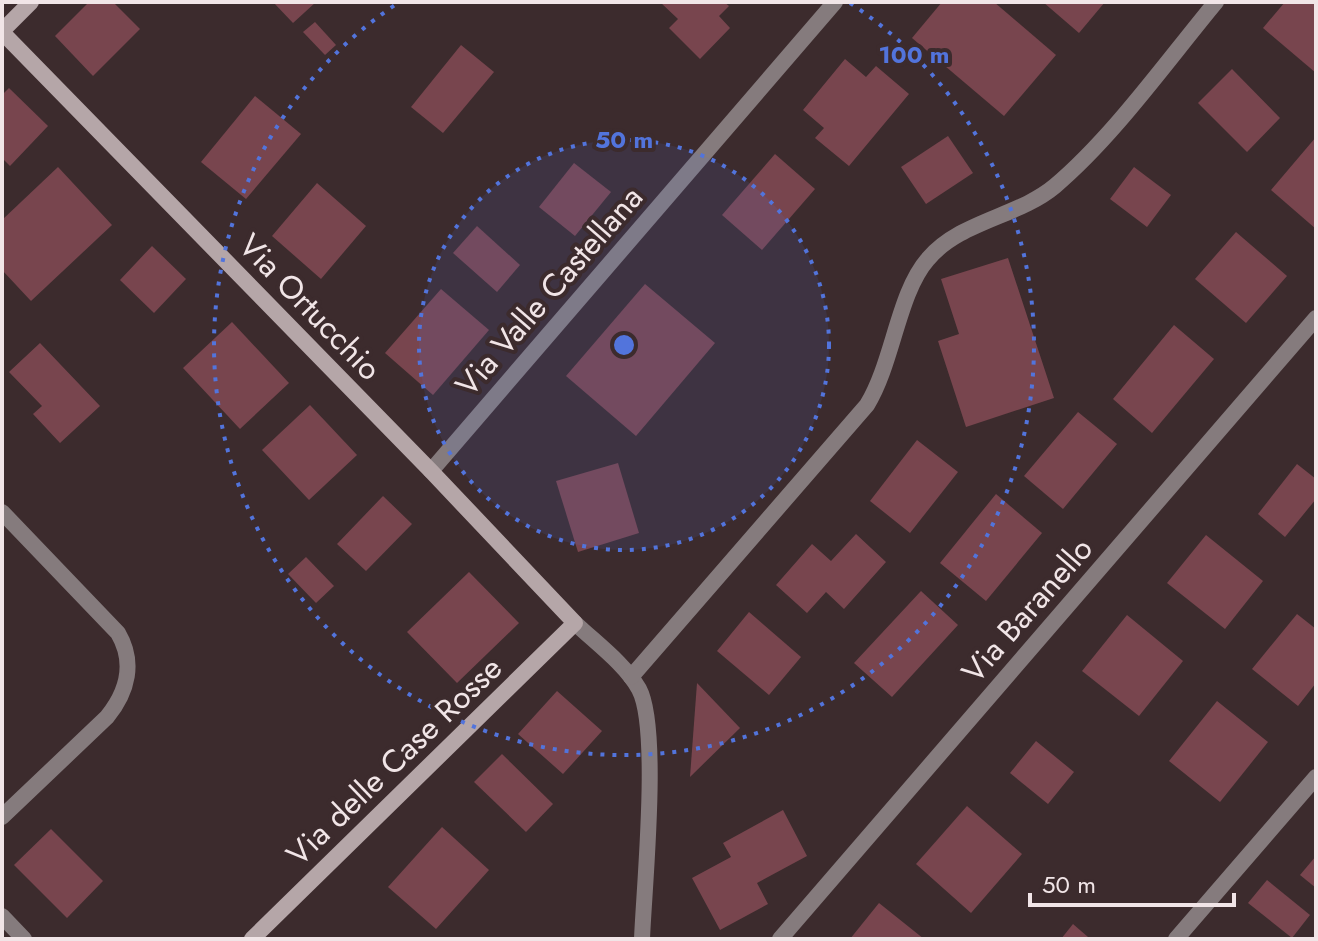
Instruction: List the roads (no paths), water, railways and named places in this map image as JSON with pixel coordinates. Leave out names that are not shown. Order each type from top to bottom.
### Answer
[{"type":"street","points":[[2,31],[31,2]]},
{"type":"street","name":"Via Valle Castellana","points":[[431,471],[835,2]]},
{"type":"street","points":[[631,677],[867,405],[880,382],[912,287],[928,258],[956,237],[1055,185],[1101,137],[1216,2]]},
{"type":"street","name":"Via Ortucchio","points":[[2,31],[575,623]]},
{"type":"street","name":"Via Baranello","points":[[780,939],[1316,318]]},
{"type":"street","points":[[2,512],[112,625],[128,657],[127,682],[115,707],[2,817]]},
{"type":"street","points":[[575,623],[631,677],[649,716],[642,939]]},
{"type":"street","name":"Via delle Case Rosse","points":[[252,939],[575,623]]},
{"type":"street","points":[[1176,939],[1316,777]]},
{"type":"street","points":[[2,916],[24,939]]}]
